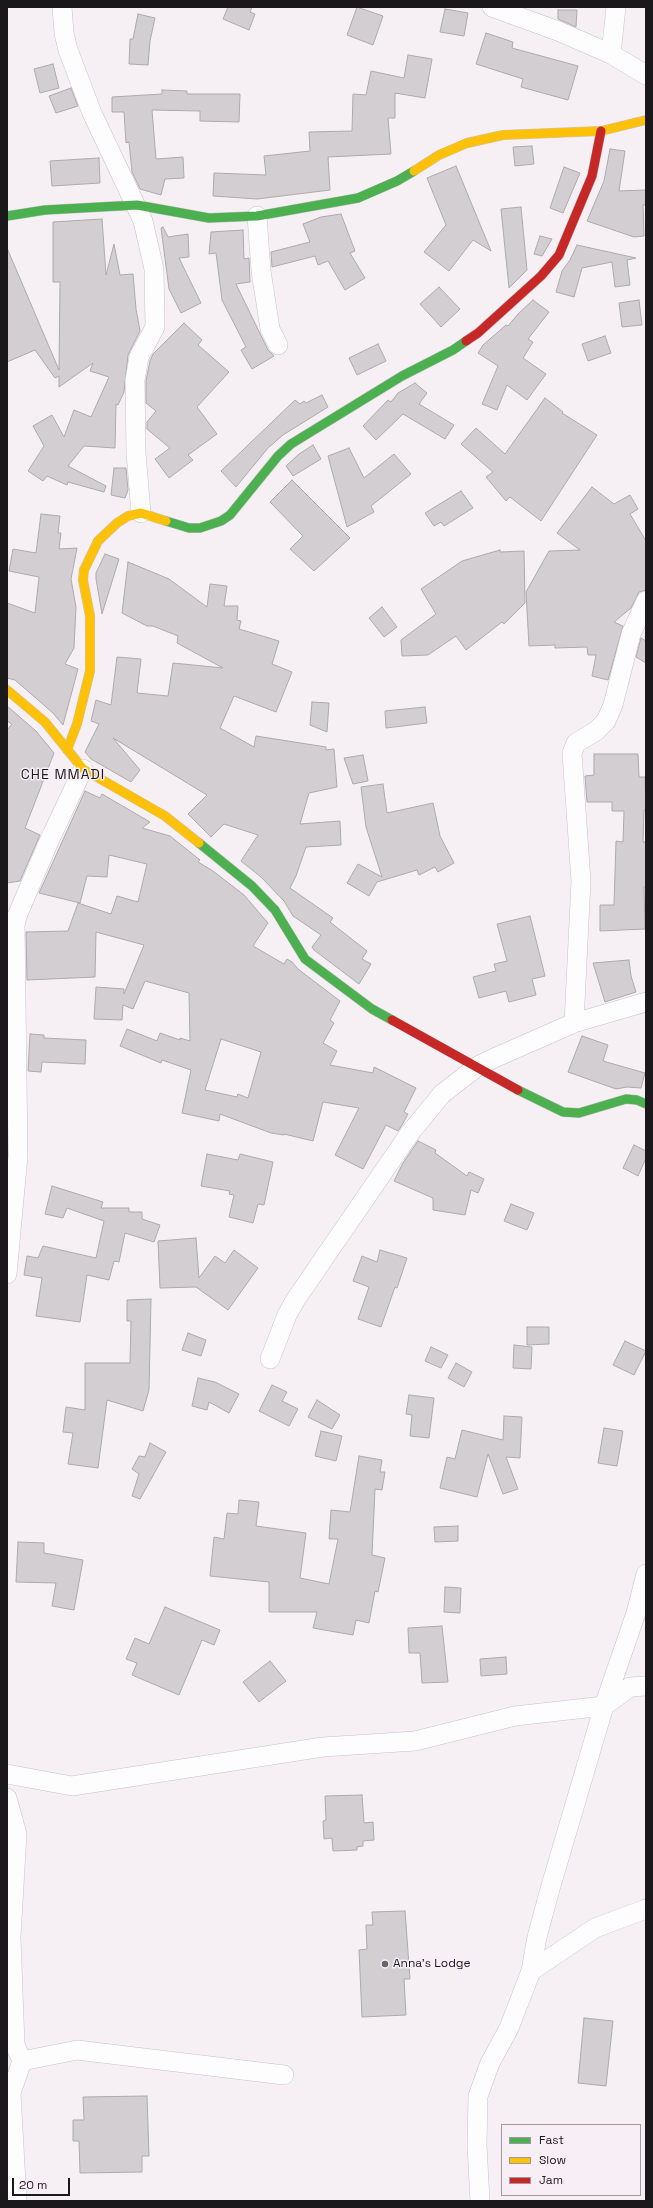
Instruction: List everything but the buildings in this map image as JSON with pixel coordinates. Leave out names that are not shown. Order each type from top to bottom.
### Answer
[{"type":"street","points":[[62,7],[64,33],[81,86],[118,170],[137,205],[143,221],[154,269],[156,327],[139,357],[135,380],[136,453],[141,513]]},
{"type":"street","points":[[492,7],[558,31],[611,54],[646,75]]},
{"type":"street","points":[[611,54],[616,7]]},
{"type":"street","points":[[7,216],[45,210],[137,205],[209,218],[257,216],[358,198],[397,181],[440,155],[467,143],[503,135],[601,131],[646,120]]},
{"type":"street","points":[[66,750],[76,724],[90,672],[90,616],[83,580],[85,566],[98,541],[113,526],[128,516],[141,513],[189,528],[200,528],[221,521],[230,515],[278,456],[291,444],[402,376],[453,350],[478,333],[541,276],[560,254],[592,176],[601,131]]},
{"type":"street","points":[[257,216],[261,271],[269,322],[273,338],[278,345]]},
{"type":"street","points":[[574,1023],[581,881],[572,753],[576,743],[596,731],[606,721],[613,705],[631,634],[646,601]]},
{"type":"street","points":[[7,690],[45,722],[66,750],[83,769],[165,816],[228,864],[275,910],[305,959],[351,995],[395,1023],[478,1066],[512,1087],[563,1112],[579,1113],[626,1099],[637,1100],[646,1104]]},
{"type":"street","points":[[7,1274],[18,1156],[15,925],[17,916],[50,839],[83,769]]},
{"type":"street","points":[[270,1359],[287,1315],[296,1299],[410,1133],[442,1094],[478,1066],[574,1023],[646,1002]]},
{"type":"street","points":[[480,2201],[477,2145],[478,2096],[490,2063],[509,2028],[531,1971],[537,1937],[604,1706],[636,1612],[646,1574]]},
{"type":"street","points":[[7,1774],[72,1786],[323,1747],[415,1741],[515,1716],[604,1706],[630,1687],[646,1686]]},
{"type":"street","points":[[7,1798],[17,1830],[11,1937],[15,2045],[22,2061],[11,2092],[17,2201]]},
{"type":"street","points":[[531,1971],[595,1928],[646,1909]]},
{"type":"street","points":[[22,2061],[77,2050],[284,2075]]},
{"type":"traffic: fast","points":[[7,216],[45,210],[137,205],[209,218],[257,216],[358,198],[397,181],[414,171]]},
{"type":"traffic: fast","points":[[166,521],[189,528],[200,528],[221,521],[230,515],[278,456],[291,444],[402,376],[453,350],[466,341]]},
{"type":"traffic: fast","points":[[199,843],[252,886],[275,910],[305,959],[372,1009],[392,1020]]},
{"type":"traffic: fast","points":[[518,1090],[563,1112],[579,1113],[626,1099],[637,1100],[646,1104]]},
{"type":"traffic: slow","points":[[414,171],[439,155],[467,143],[503,135],[601,131],[646,120]]},
{"type":"traffic: slow","points":[[67,750],[77,724],[90,671],[90,616],[83,580],[84,570],[98,541],[117,523],[128,516],[141,513],[166,521]]},
{"type":"traffic: slow","points":[[7,690],[45,722],[83,769],[165,816],[199,843]]},
{"type":"traffic: jam","points":[[466,341],[478,333],[541,276],[559,255],[592,176],[601,131]]},
{"type":"traffic: jam","points":[[392,1020],[518,1090]]},
{"type":"place","name":"Anna's Lodge","points":[[385,1964]]},
{"type":"district","name":"CHE MMADI","points":[[63,775]]}]
